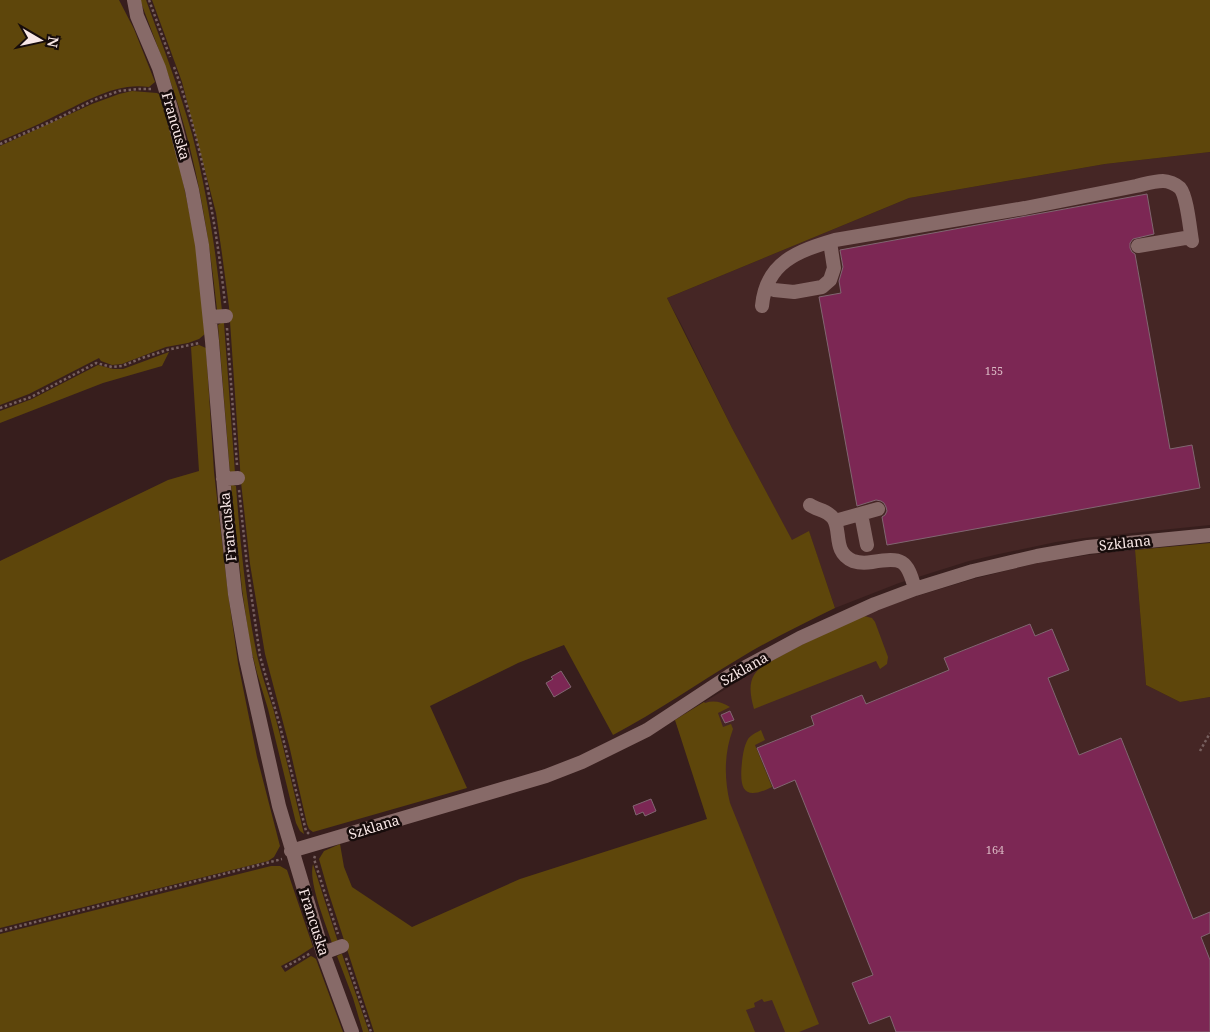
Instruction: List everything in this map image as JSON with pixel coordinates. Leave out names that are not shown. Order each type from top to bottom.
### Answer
[{"type":"street","name":"Francuska","points":[[127,0],[137,16],[165,87],[192,190],[202,245],[210,317],[223,479],[235,594],[246,659],[278,806],[323,951],[352,1032]]},
{"type":"street","name":"Francuska","points":[[134,0],[137,16]]},
{"type":"street","points":[[762,306],[766,286],[778,266],[814,246],[1025,208],[1154,182],[1165,181],[1180,187],[1184,195],[1192,239],[1138,246]]},
{"type":"street","points":[[766,286],[774,290],[789,292],[822,288],[830,280],[834,268],[830,242]]},
{"type":"street","points":[[210,317],[226,316]]},
{"type":"street","points":[[223,479],[238,478]]},
{"type":"street","points":[[810,504],[831,515],[835,521],[839,546],[848,558],[865,563],[888,559],[899,561],[910,572],[915,589]]},
{"type":"street","points":[[835,521],[878,509]]},
{"type":"street","points":[[861,514],[867,545]]},
{"type":"street","name":"Szklana","points":[[292,853],[317,843],[546,776],[582,762],[647,730],[730,676],[800,638],[875,604],[915,589],[972,571],[1036,556],[1088,547],[1210,535]]},
{"type":"street","points":[[323,951],[342,946]]},
{"type":"path","points":[[149,0],[191,120],[213,213],[226,316],[246,565],[260,656],[280,726],[306,831],[314,834],[320,852],[315,855],[314,859],[371,1032]]},
{"type":"path","points":[[0,144],[55,120],[94,100],[120,91],[165,87]]},
{"type":"path","points":[[0,408],[31,397],[96,363],[112,367],[122,366],[167,350],[212,341]]},
{"type":"path","points":[[1200,750],[1210,734]]},
{"type":"path","points":[[0,931],[180,886],[292,853]]},
{"type":"path","points":[[285,967],[310,953],[323,951]]},
{"type":"shaded area","points":[[0,0],[119,0],[134,29],[155,82],[149,87],[136,86],[100,95],[0,141]]},
{"type":"shaded area","points":[[140,0],[146,0],[192,134],[210,222],[222,311],[217,310],[206,226],[189,143],[173,89]]},
{"type":"shaded area","points":[[152,0],[1210,0],[1210,152],[1105,164],[909,198],[667,298],[732,428],[792,540],[809,531],[835,608],[752,651],[646,717],[613,735],[564,645],[518,663],[430,706],[467,788],[313,832],[307,824],[265,654],[250,564],[241,482],[229,307],[216,213],[182,82]]},
{"type":"shaded area","points":[[132,91],[157,93],[160,95],[176,148],[196,245],[205,334],[199,339],[188,343],[166,347],[122,364],[112,365],[101,361],[99,358],[29,394],[0,405],[0,146],[92,104]]},
{"type":"shaded area","points":[[1210,152],[1210,525],[1084,538],[999,554],[969,561],[899,583],[835,608],[809,532],[792,541],[732,428],[667,298],[909,198],[1105,164]]},
{"type":"shaded area","points":[[224,323],[235,473],[230,473],[218,325]]},
{"type":"shaded area","points":[[199,345],[206,348],[214,472],[238,663],[257,757],[280,846],[274,857],[268,861],[0,928],[0,561],[168,480],[199,471],[191,347]]},
{"type":"shaded area","points":[[169,352],[162,366],[103,383],[0,423],[0,411],[32,399],[98,365],[113,369],[123,369]]},
{"type":"shaded area","points":[[231,485],[236,486],[251,625],[304,834],[296,823],[250,645]]},
{"type":"shaded area","points":[[1210,543],[1210,697],[1180,702],[1146,685],[1135,550]]},
{"type":"shaded area","points":[[1135,550],[1146,685],[1180,702],[1210,697],[1210,1032],[667,1032],[763,966],[675,720],[802,644],[876,610],[973,579],[1037,563]]},
{"type":"shaded area","points":[[864,616],[872,618],[875,622],[888,657],[887,664],[880,669],[876,661],[754,709],[751,683],[759,669],[800,646]]},
{"type":"shaded area","points":[[704,702],[718,702],[730,707],[718,713],[723,727],[731,724],[733,729],[728,747],[726,766],[730,803],[819,1024],[799,1032],[785,1032],[772,1000],[764,1002],[762,999],[754,1003],[755,1007],[746,1010],[755,1032],[374,1032],[319,859],[324,851],[340,844],[344,867],[352,887],[412,927],[520,879],[707,819],[675,720]]},
{"type":"shaded area","points":[[761,730],[765,740],[755,745],[772,787],[763,791],[749,793],[745,790],[741,780],[743,753],[748,739]]},
{"type":"shaded area","points":[[313,864],[338,942],[332,943],[318,903],[313,881]]},
{"type":"shaded area","points":[[271,866],[280,866],[287,870],[313,947],[281,966],[285,972],[311,956],[316,959],[343,1032],[0,1032],[0,934]]},
{"type":"shaded area","points":[[342,954],[369,1032],[363,1032],[353,998],[337,956]]},
{"type":"building","points":[[1147,194],[1154,234],[1133,239],[1130,243],[1130,248],[1135,254],[1170,449],[1192,445],[1200,488],[887,545],[882,517],[887,511],[884,503],[876,500],[857,506],[819,297],[841,293],[839,281],[843,267],[840,250]]},
{"type":"building","points":[[1030,624],[1035,636],[1052,629],[1069,670],[1048,678],[1079,755],[1121,738],[1193,919],[1210,912],[1210,933],[1201,937],[1210,960],[1210,1032],[896,1032],[890,1016],[869,1024],[852,983],[873,975],[795,780],[774,789],[757,748],[814,725],[811,716],[862,695],[866,704],[949,670],[944,658]]},
{"type":"building","points":[[561,671],[571,687],[554,697],[546,683],[553,679],[551,677]]},
{"type":"building","points":[[730,711],[734,720],[725,723],[721,715]]},
{"type":"building","points":[[651,799],[656,811],[645,816],[643,812],[636,815],[633,806]]}]
